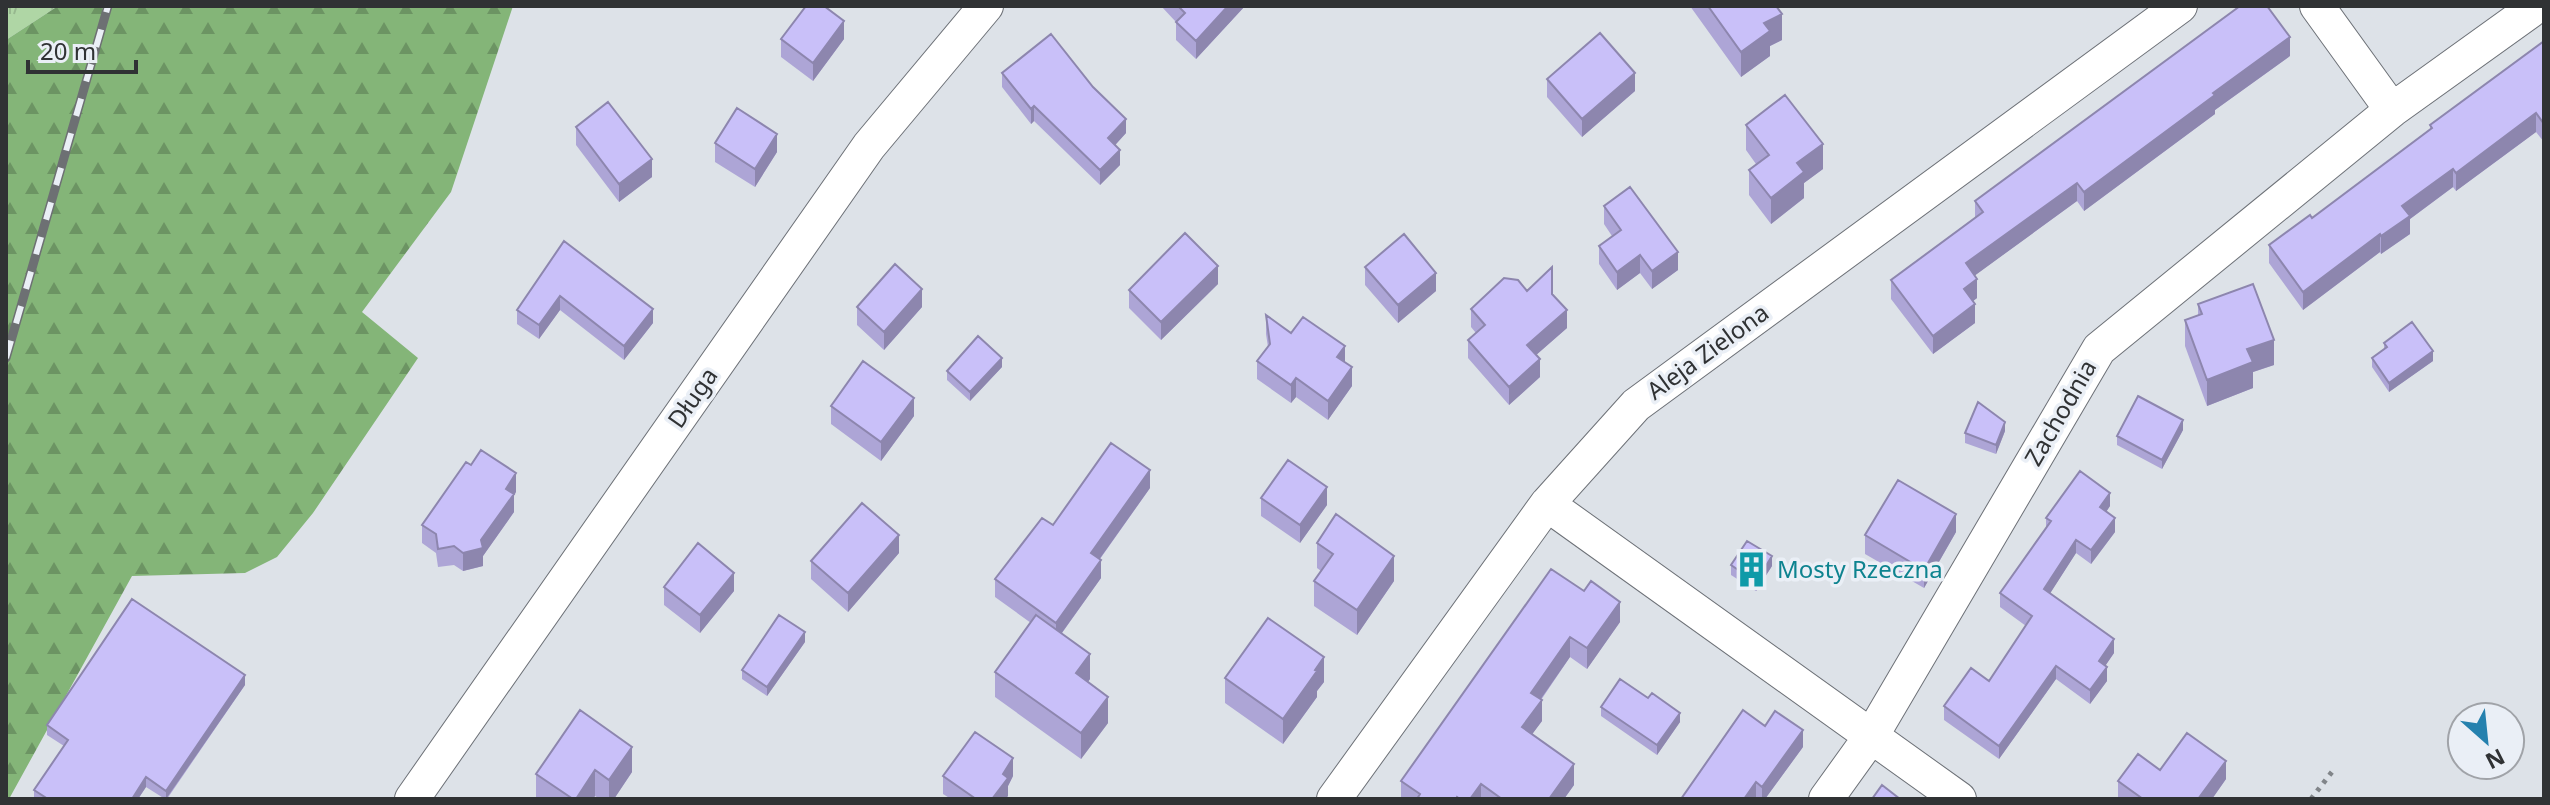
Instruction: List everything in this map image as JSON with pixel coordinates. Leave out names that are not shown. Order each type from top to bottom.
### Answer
[{"type":"street","name":"Długa","points":[[412,799],[869,146],[986,6]]},
{"type":"street","name":"Aleja Zielona","points":[[1334,799],[1547,504],[1636,405],[2180,6]]},
{"type":"street","points":[[2317,6],[2392,110]]},
{"type":"street","name":"Zachodnia","points":[[1826,799],[1872,735],[2099,349],[2392,110],[2534,8]]},
{"type":"street","points":[[1547,504],[1959,799]]},
{"type":"path","points":[[2311,799],[2335,768]]},
{"type":"green space","points":[[6,6],[58,6],[6,40]]},
{"type":"green space","points":[[58,6],[513,6],[451,192],[362,312],[418,358],[313,513],[277,557],[245,573],[132,576],[9,799],[6,799],[6,40]]},
{"type":"building","points":[[806,6],[824,6],[844,21],[813,63],[781,39]]},
{"type":"building","points":[[1178,6],[1228,6],[1196,41],[1176,22],[1185,13]]},
{"type":"building","points":[[1708,6],[1776,6],[1782,14],[1764,23],[1770,31],[1741,52]]},
{"type":"building","points":[[2240,6],[2267,6],[2290,37],[2084,192],[2077,183],[1966,263],[1977,279],[1964,289],[1975,304],[1933,336],[1891,280],[1983,212],[1975,201]]},
{"type":"building","points":[[1600,33],[1635,73],[1582,119],[1547,79]]},
{"type":"building","points":[[1051,34],[1093,87],[1126,119],[1108,138],[1120,150],[1100,170],[1034,106],[1031,109],[1002,73]]},
{"type":"building","points":[[2544,41],[2544,124],[2536,113],[2456,173],[2453,169],[2402,206],[2410,216],[2380,234],[2303,292],[2269,245],[2310,215],[2312,218]]},
{"type":"building","points":[[1785,95],[1823,144],[1797,163],[1804,172],[1771,198],[1749,170],[1769,155],[1746,125]]},
{"type":"building","points":[[608,102],[652,159],[619,184],[576,127]]},
{"type":"building","points":[[737,108],[777,134],[755,169],[715,143]]},
{"type":"building","points":[[1630,187],[1678,252],[1652,271],[1640,255],[1617,272],[1599,246],[1621,230],[1604,206]]},
{"type":"building","points":[[1185,233],[1218,266],[1161,322],[1129,290]]},
{"type":"building","points":[[1404,234],[1436,273],[1398,305],[1365,267]]},
{"type":"building","points":[[564,241],[653,309],[624,346],[560,296],[539,325],[517,310]]},
{"type":"building","points":[[895,264],[922,289],[884,332],[857,307]]},
{"type":"building","points":[[1552,267],[1552,294],[1567,310],[1527,345],[1540,359],[1509,387],[1468,340],[1485,325],[1471,309],[1504,278],[1518,280],[1527,291]]},
{"type":"building","points":[[2253,284],[2274,340],[2247,349],[2253,362],[2207,380],[2185,320],[2202,314],[2198,304]]},
{"type":"building","points":[[1266,315],[1291,333],[1303,317],[1345,346],[1337,357],[1352,367],[1328,401],[1296,378],[1291,385],[1257,361],[1270,344]]},
{"type":"building","points":[[2412,322],[2433,351],[2389,383],[2372,358],[2387,347],[2384,343]]},
{"type":"building","points":[[978,336],[1002,358],[970,392],[947,371]]},
{"type":"building","points":[[863,361],[914,398],[881,442],[831,406]]},
{"type":"building","points":[[2138,396],[2183,420],[2162,460],[2117,436]]},
{"type":"building","points":[[1978,402],[2005,422],[1996,445],[1965,433]]},
{"type":"building","points":[[1111,443],[1150,470],[1091,553],[1101,560],[1056,623],[995,579],[1042,518],[1053,525]]},
{"type":"building","points":[[481,450],[516,473],[506,489],[514,494],[481,540],[483,548],[463,553],[454,546],[438,549],[436,534],[422,525],[466,462],[471,465]]},
{"type":"building","points":[[1288,460],[1327,487],[1300,525],[1261,498]]},
{"type":"building","points":[[2080,471],[2110,493],[2100,507],[2115,518],[2091,550],[2076,540],[2044,589],[2114,639],[2099,661],[2107,667],[2090,690],[2056,666],[1999,746],[1944,706],[1971,668],[1989,681],[2032,616],[2000,593],[2051,521],[2046,518]]},
{"type":"building","points":[[1898,480],[1956,514],[1924,570],[1865,535]]},
{"type":"building","points":[[862,503],[899,535],[848,593],[811,561]]},
{"type":"building","points":[[1336,514],[1394,556],[1357,610],[1314,581],[1333,554],[1317,543]]},
{"type":"building","points":[[1747,541],[1772,556],[1756,582],[1731,565]]},
{"type":"building","points":[[698,543],[734,573],[700,615],[664,587]]},
{"type":"building","points":[[1551,569],[1584,591],[1591,581],[1620,602],[1587,648],[1570,637],[1531,693],[1542,700],[1522,727],[1574,764],[1549,799],[1502,799],[1481,784],[1470,799],[1417,799],[1420,794],[1401,781]]},
{"type":"building","points":[[132,599],[245,675],[166,791],[146,777],[132,799],[48,799],[34,790],[68,740],[47,725]]},
{"type":"building","points":[[779,615],[805,632],[767,687],[742,670]]},
{"type":"building","points":[[1036,615],[1090,654],[1076,673],[1108,697],[1081,733],[995,672]]},
{"type":"building","points":[[1268,618],[1324,657],[1283,719],[1225,678]]},
{"type":"building","points":[[1620,679],[1648,698],[1652,693],[1680,713],[1657,745],[1601,707]]},
{"type":"building","points":[[580,710],[632,747],[609,780],[595,770],[573,799],[536,774]]},
{"type":"building","points":[[1743,710],[1765,726],[1775,711],[1803,730],[1762,787],[1756,782],[1744,799],[1681,799]]},
{"type":"building","points":[[975,732],[1013,758],[1003,774],[1008,778],[992,799],[976,799],[943,776]]},
{"type":"building","points":[[2187,733],[2226,761],[2198,799],[2143,799],[2118,781],[2138,754],[2160,770]]},
{"type":"building","points":[[1882,785],[1900,799],[1872,799]]},
{"type":"railway","points":[[6,358],[108,6]]},
{"type":"place","name":"Mosty Rzeczna","points":[[1751,570]]}]
